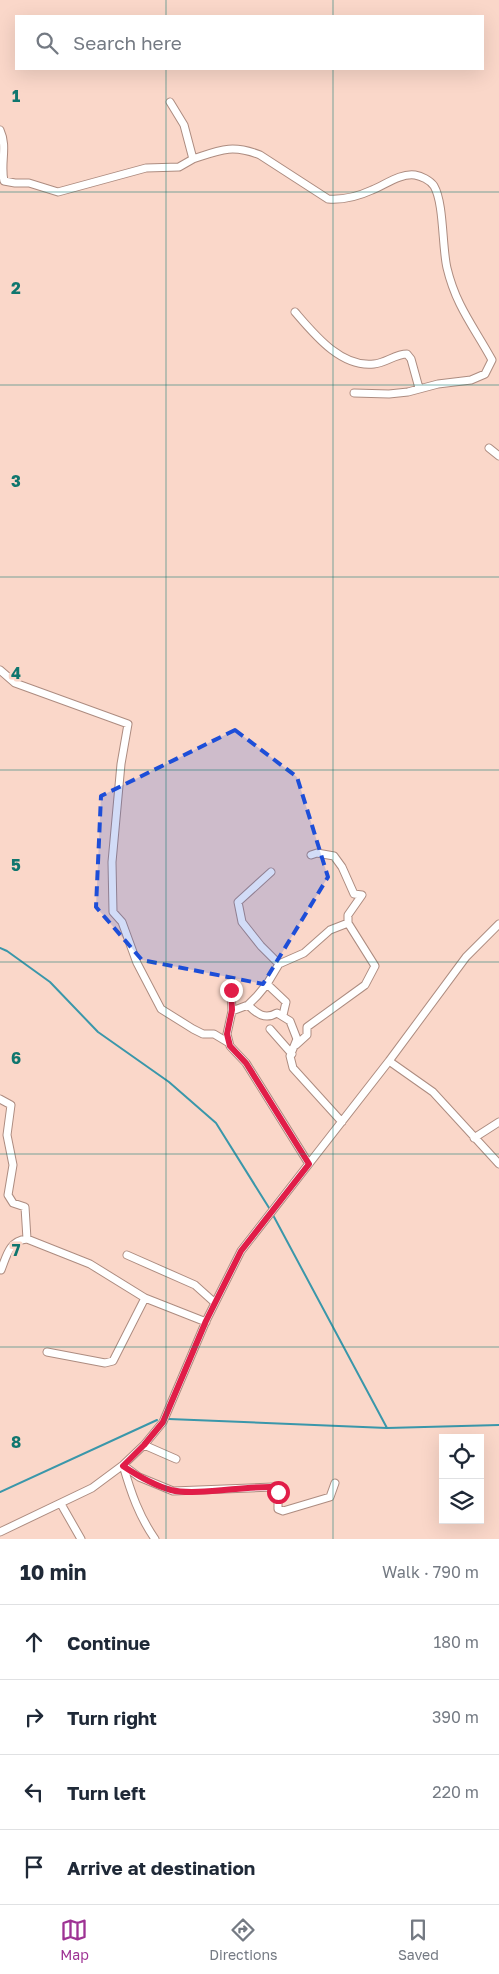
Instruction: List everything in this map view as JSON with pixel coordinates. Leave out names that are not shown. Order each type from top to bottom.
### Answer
[{"type":"street","points":[[170,102],[184,125],[193,158]]},
{"type":"street","points":[[0,130],[5,142],[1,173],[4,180],[15,183],[30,183],[58,192],[146,168],[179,167],[193,158],[218,149],[248,150],[260,155],[328,200],[338,200],[371,191],[406,175],[426,179],[434,185],[438,199],[447,268],[455,294],[464,316],[496,359],[485,374],[471,380],[389,394],[354,393]]},
{"type":"street","points":[[295,312],[329,348],[355,362],[374,364],[400,354],[407,354],[411,359],[419,388]]},
{"type":"street","points":[[488,448],[499,456]]},
{"type":"street","points":[[0,670],[15,682],[128,724],[121,764],[112,862],[113,912],[122,922],[137,963],[161,1009],[193,1029],[203,1034],[214,1034],[229,1043],[246,1063],[309,1164]]},
{"type":"street","points":[[296,1045],[307,1034],[307,1027],[365,985],[375,966],[348,923],[348,914],[362,896],[354,894],[342,867],[334,856],[318,854],[311,856]]},
{"type":"street","points":[[270,872],[238,902],[242,922],[261,946],[279,964]]},
{"type":"street","points":[[232,1010],[248,1005],[267,984],[279,964],[304,952],[330,930],[348,923]]},
{"type":"street","points":[[0,1532],[92,1488],[123,1466],[163,1422],[206,1322],[241,1251],[389,1061],[466,957],[499,924]]},
{"type":"street","points":[[267,984],[286,1002],[283,1014]]},
{"type":"street","points":[[229,1043],[227,1034],[232,1010],[231,990]]},
{"type":"street","points":[[248,1005],[261,1016],[270,1017],[277,1013],[283,1014],[290,1021],[297,1039],[290,1060],[297,1076],[342,1122]]},
{"type":"street","points":[[270,1029],[292,1054]]},
{"type":"street","points":[[389,1061],[433,1092],[499,1164]]},
{"type":"street","points":[[0,1099],[11,1105],[12,1111],[7,1135],[13,1165],[8,1195],[13,1203],[25,1207],[27,1239]]},
{"type":"street","points":[[474,1138],[499,1122]]},
{"type":"street","points":[[1,1270],[10,1246],[18,1240],[27,1239],[90,1264],[145,1298],[206,1322]]},
{"type":"street","points":[[127,1255],[194,1285],[215,1303]]},
{"type":"street","points":[[47,1352],[104,1363],[113,1361],[145,1298]]},
{"type":"street","points":[[144,1445],[176,1459]]},
{"type":"street","points":[[123,1466],[139,1478],[173,1491],[273,1487],[278,1492],[278,1508],[283,1511],[330,1496],[335,1483]]},
{"type":"street","points":[[123,1466],[132,1497],[144,1523],[155,1539]]},
{"type":"street","points":[[62,1504],[81,1539]]},
{"type":"highlighted area","points":[[235,730],[297,777],[328,877],[263,984],[142,960],[96,907],[101,796]]},
{"type":"waterway","points":[[0,948],[50,982],[98,1032],[169,1082],[216,1123],[271,1211]]},
{"type":"waterway","points":[[273,1215],[387,1428]]},
{"type":"waterway","points":[[169,1419],[387,1428],[499,1425]]},
{"type":"waterway","points":[[0,1492],[157,1420]]},
{"type":"route","points":[[231,990],[232,1010],[227,1034],[230,1046],[246,1063],[266,1098],[309,1164],[241,1251],[206,1321],[163,1422],[123,1466],[139,1478],[173,1491],[255,1486],[273,1487],[278,1492]]}]
